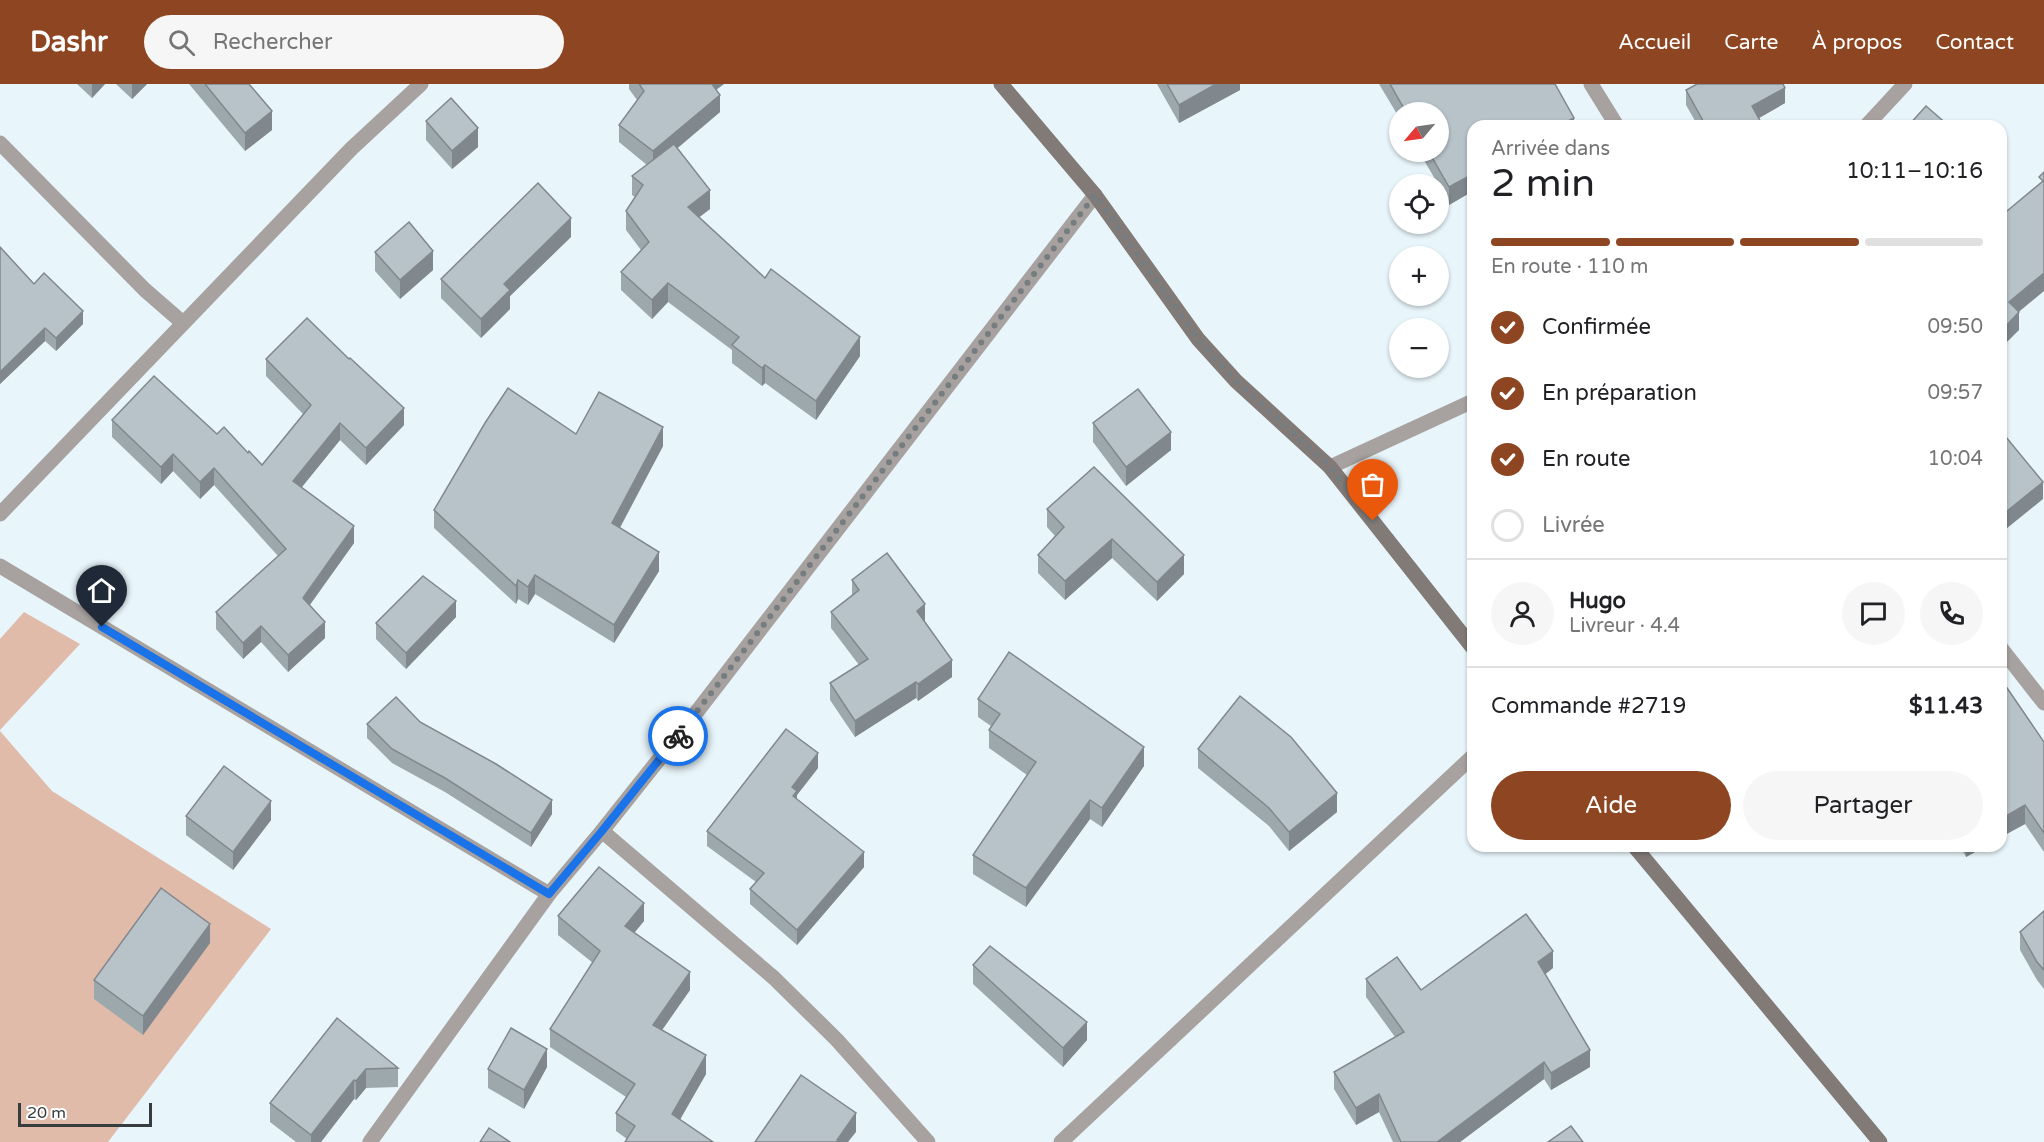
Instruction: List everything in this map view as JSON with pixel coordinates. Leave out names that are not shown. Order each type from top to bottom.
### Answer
[{"type":"street","points":[[0,514],[351,149],[421,84]]},
{"type":"street","points":[[1001,84],[1095,195],[1198,339],[1236,381],[1330,467],[1467,640]]},
{"type":"street","points":[[1591,84],[1613,120]]},
{"type":"street","points":[[1872,120],[1905,84]]},
{"type":"street","points":[[0,143],[145,290],[183,323]]},
{"type":"street","points":[[369,1142],[549,894],[602,831],[1095,195]]},
{"type":"street","points":[[1330,467],[1467,404]]},
{"type":"street","points":[[0,566],[549,894]]},
{"type":"street","points":[[2007,656],[2044,703]]},
{"type":"street","points":[[1061,1142],[1467,762]]},
{"type":"street","points":[[602,831],[774,978],[837,1040],[928,1142]]},
{"type":"street","points":[[1639,852],[1880,1142]]},
{"type":"shaded area","points":[[24,612],[80,644],[0,730],[0,639]]},
{"type":"shaded area","points":[[0,731],[52,791],[271,929],[108,1142],[0,1142]]},
{"type":"building","points":[[205,84],[249,84],[272,111],[245,133]]},
{"type":"building","points":[[639,84],[712,84],[720,95],[653,151],[619,125],[644,91]]},
{"type":"building","points":[[1167,84],[1216,84],[1179,105]]},
{"type":"building","points":[[1390,84],[1555,84],[1574,118],[1570,120],[1467,120],[1467,177],[1449,187],[1449,174],[1442,174],[1435,162],[1449,162],[1449,102],[1400,102]]},
{"type":"building","points":[[1697,84],[1783,84],[1785,88],[1752,106],[1760,120],[1703,120],[1686,90]]},
{"type":"building","points":[[451,98],[478,128],[452,151],[426,121]]},
{"type":"building","points":[[1926,106],[1942,120],[1913,120]]},
{"type":"building","points":[[674,144],[710,190],[688,207],[765,278],[771,269],[860,337],[816,401],[765,365],[762,368],[732,345],[739,337],[668,283],[652,300],[621,272],[649,242],[626,211],[643,185],[632,176]]},
{"type":"building","points":[[2044,172],[2044,273],[2009,302],[2019,312],[2007,325],[2007,211],[2043,181],[2039,177]]},
{"type":"building","points":[[538,183],[571,218],[504,284],[510,290],[481,319],[441,279]]},
{"type":"building","points":[[409,222],[433,251],[400,280],[375,252]]},
{"type":"building","points":[[0,247],[34,284],[44,273],[83,311],[56,338],[45,328],[0,372]]},
{"type":"building","points":[[307,318],[404,408],[366,448],[340,423],[293,481],[354,526],[303,598],[325,622],[288,655],[261,626],[243,643],[216,612],[286,549],[214,468],[200,482],[173,454],[161,467],[112,420],[154,376],[217,434],[224,427],[262,465],[311,405],[266,359]]},
{"type":"building","points":[[508,388],[576,434],[599,392],[663,427],[612,523],[659,552],[614,625],[535,575],[528,587],[518,580],[516,586],[434,510]]},
{"type":"building","points":[[1138,389],[1171,432],[1126,467],[1093,423]]},
{"type":"building","points":[[2007,438],[2043,482],[2007,511]]},
{"type":"building","points":[[1094,467],[1184,555],[1157,582],[1112,539],[1065,581],[1038,555],[1064,527],[1047,509]]},
{"type":"building","points":[[887,553],[925,604],[917,611],[952,660],[918,684],[916,682],[855,721],[830,683],[868,659],[831,612],[859,590],[852,580]]},
{"type":"building","points":[[423,576],[456,601],[406,653],[376,623]]},
{"type":"building","points":[[1009,652],[1144,747],[1102,808],[1090,800],[1026,888],[973,855],[1036,762],[989,730],[1000,714],[978,699]]},
{"type":"building","points":[[2007,688],[2044,742],[2044,833],[2025,805],[2007,816]]},
{"type":"building","points":[[1240,696],[1291,737],[1337,793],[1289,832],[1269,808],[1198,749]]},
{"type":"building","points":[[396,697],[420,722],[496,764],[552,800],[531,833],[445,778],[392,749],[367,724]]},
{"type":"building","points":[[786,729],[818,753],[792,787],[797,791],[793,796],[864,852],[797,930],[750,889],[764,873],[707,831]]},
{"type":"building","points":[[224,766],[271,801],[233,852],[186,816]]},
{"type":"building","points":[[599,867],[644,903],[625,926],[690,972],[653,1025],[706,1055],[672,1114],[713,1142],[625,1142],[635,1126],[616,1113],[635,1084],[550,1029],[600,951],[558,916]]},
{"type":"building","points":[[161,888],[210,924],[143,1016],[94,980]]},
{"type":"building","points":[[2044,911],[2044,970],[2020,932]]},
{"type":"building","points":[[1526,914],[1553,951],[1538,962],[1590,1050],[1551,1073],[1544,1062],[1437,1142],[1401,1142],[1379,1094],[1356,1108],[1334,1072],[1404,1032],[1366,979],[1397,957],[1421,990]]},
{"type":"building","points":[[990,946],[1087,1022],[1063,1048],[973,965]]},
{"type":"building","points":[[337,1018],[398,1068],[366,1069],[356,1081],[354,1080],[311,1135],[270,1103]]},
{"type":"building","points":[[511,1028],[547,1049],[524,1090],[488,1069]]},
{"type":"building","points":[[801,1075],[856,1113],[837,1140],[840,1142],[755,1142]]},
{"type":"building","points":[[1571,1126],[1583,1142],[1548,1142]]},
{"type":"building","points":[[489,1128],[510,1142],[480,1142]]},
{"type":"way so far","points":[[678,736],[1095,195],[1198,339],[1236,381],[1330,467],[1373,521]]},
{"type":"route","points":[[102,627],[549,894],[678,736]]}]
